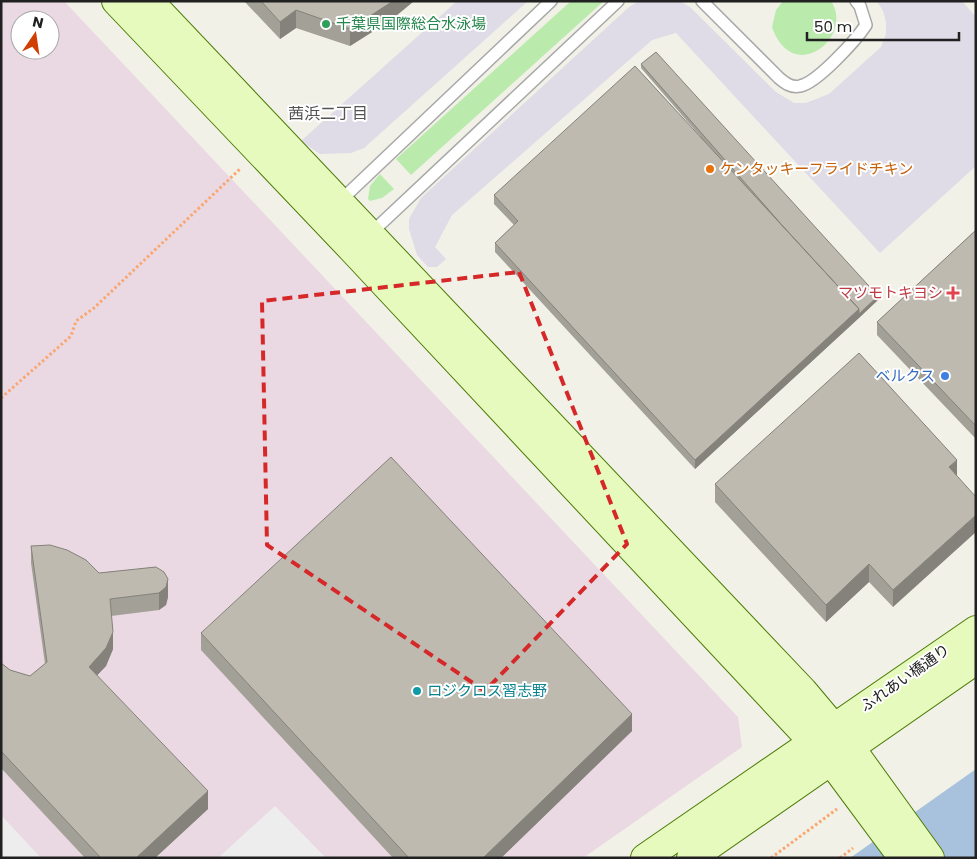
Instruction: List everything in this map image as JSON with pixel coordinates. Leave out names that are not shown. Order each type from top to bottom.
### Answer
[{"type":"street","points":[[116,1],[331,209]]},
{"type":"street","points":[[148,1],[331,209],[832,744],[878,807],[930,858]]},
{"type":"street","name":"ふれあい橋通り","points":[[832,744],[976,630]]},
{"type":"street","name":"ふれあい橋通り","points":[[832,744],[976,660]]},
{"type":"street","points":[[645,858],[832,744]]},
{"type":"street","points":[[691,858],[832,744]]},
{"type":"street","points":[[878,807],[903,858]]},
{"type":"lane","points":[[331,209],[551,1]]},
{"type":"lane","points":[[362,242],[618,1]]},
{"type":"lane","points":[[702,1],[778,78],[787,85],[800,86],[820,73],[856,40],[866,25],[860,6],[856,1]]},
{"type":"path","points":[[1,398],[71,336],[76,321],[94,308],[241,168]]},
{"type":"path","points":[[771,858],[842,806]]},
{"type":"path","points":[[840,858],[853,848]]},
{"type":"highlighted area","points":[[519,272],[627,544],[485,691],[267,545],[262,301]]},
{"type":"shaded area","points":[[1,1],[64,1],[738,717],[742,747],[583,858],[1,858]]},
{"type":"shaded area","points":[[457,1],[528,1],[364,148],[351,153],[320,154],[301,141]]},
{"type":"shaded area","points":[[639,1],[680,1],[690,7],[776,92],[794,103],[806,103],[829,94],[881,47],[886,34],[886,22],[883,11],[877,1],[962,1],[976,17],[976,166],[880,253],[676,33],[652,40],[452,215],[435,247],[446,259],[437,267],[428,267],[417,255],[409,229],[409,219],[421,198],[629,7]]},
{"type":"shaded area","points":[[275,806],[326,858],[218,858]]},
{"type":"shaded area","points":[[1,815],[41,858],[1,858]]},
{"type":"green space","points":[[571,1],[604,1],[411,175],[396,159]]},
{"type":"green space","points":[[783,1],[831,1],[836,15],[835,29],[828,41],[818,50],[806,55],[793,53],[782,45],[772,27],[776,10]]},
{"type":"green space","points":[[380,174],[394,189],[382,198],[370,201],[368,199],[370,186]]},
{"type":"water","points":[[976,769],[976,858],[850,858]]},
{"type":"building","points":[[261,1],[393,1],[350,29],[296,10],[280,22]]},
{"type":"building","points":[[656,52],[878,296],[859,314],[859,309],[781,224],[641,64]]},
{"type":"building","points":[[635,66],[859,309],[695,460],[495,243],[518,221],[494,195]]},
{"type":"building","points":[[976,230],[976,426],[877,322]]},
{"type":"building","points":[[859,353],[957,460],[949,467],[976,497],[976,515],[893,590],[869,564],[826,605],[715,484]]},
{"type":"building","name":"ロジクロス習志野","points":[[391,457],[632,714],[483,858],[409,858],[201,633]]},
{"type":"building","points":[[50,545],[67,550],[86,560],[99,573],[156,567],[164,572],[168,579],[166,587],[159,593],[110,599],[113,632],[106,648],[89,667],[208,791],[136,858],[101,858],[1,751],[1,663],[10,670],[30,676],[47,662],[31,546]]},
{"type":"place","name":"千葉県国際総合水泳場","points":[[326,24]]},
{"type":"place","name":"ケンタッキーフライドチキン","points":[[710,169]]},
{"type":"place","name":"マツモトキヨシ","points":[[953,293]]},
{"type":"place","name":"ベルクス","points":[[945,376]]},
{"type":"place","name":"ロジクロス習志野","points":[[417,691]]},
{"type":"district","name":"茜浜二丁目","points":[[328,113]]}]
